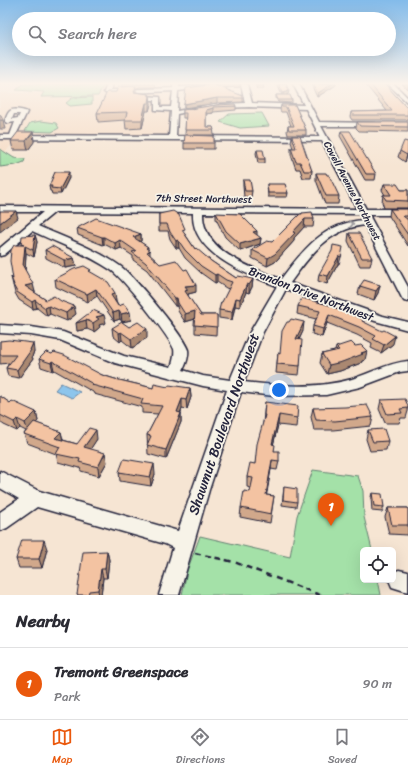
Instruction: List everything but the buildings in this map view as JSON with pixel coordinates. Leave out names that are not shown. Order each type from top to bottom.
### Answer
[{"type":"street","points":[[172,136],[174,112]]},
{"type":"street","name":"Covell Avenue Northwest","points":[[311,112],[408,298]]},
{"type":"street","points":[[14,135],[20,120]]},
{"type":"street","points":[[317,124],[377,124]]},
{"type":"street","points":[[0,132],[9,131],[14,135]]},
{"type":"street","points":[[0,137],[14,135],[103,138],[172,136],[324,139]]},
{"type":"street","name":"7th Street Northwest","points":[[0,209],[408,212]]},
{"type":"street","points":[[0,253],[53,209]]},
{"type":"street","name":"Brandon Drive Northwest","points":[[198,210],[197,220],[202,234],[224,256],[247,270],[339,303],[377,319],[392,324],[408,326]]},
{"type":"street","points":[[335,229],[334,225],[338,218],[336,211]]},
{"type":"street","name":"Shawmut Boulevard Northwest","points":[[169,595],[184,543],[235,385],[258,328],[283,284],[304,257],[335,229],[351,223],[368,222]]},
{"type":"street","points":[[32,226],[101,259],[132,283],[171,334],[181,350],[180,363],[175,373]]},
{"type":"street","points":[[0,329],[30,331],[63,336],[120,360],[202,381],[274,391],[326,390],[355,383],[408,366]]},
{"type":"street","points":[[0,478],[6,483],[34,498],[167,536],[184,543]]},
{"type":"street","points":[[0,522],[34,498]]},
{"type":"path","points":[[184,543],[193,552],[234,562],[320,595]]},
{"type":"shaded area","points":[[0,112],[171,112],[168,137],[19,134],[0,160]]},
{"type":"green space","points":[[262,113],[269,126],[240,128],[220,122],[229,114]]},
{"type":"green space","points":[[41,121],[56,123],[59,128],[52,132],[25,131],[30,123]]},
{"type":"green space","points":[[0,149],[14,158],[25,159],[24,162],[16,165],[0,167]]},
{"type":"green space","points":[[313,470],[358,476],[363,491],[364,517],[371,547],[360,547],[360,583],[379,583],[381,595],[182,595],[187,571],[200,536],[290,557],[297,516]]},
{"type":"water","points":[[61,383],[80,392],[72,398],[55,390]]},
{"type":"place","name":"Tremont Greenspace","points":[[331,526]]}]
